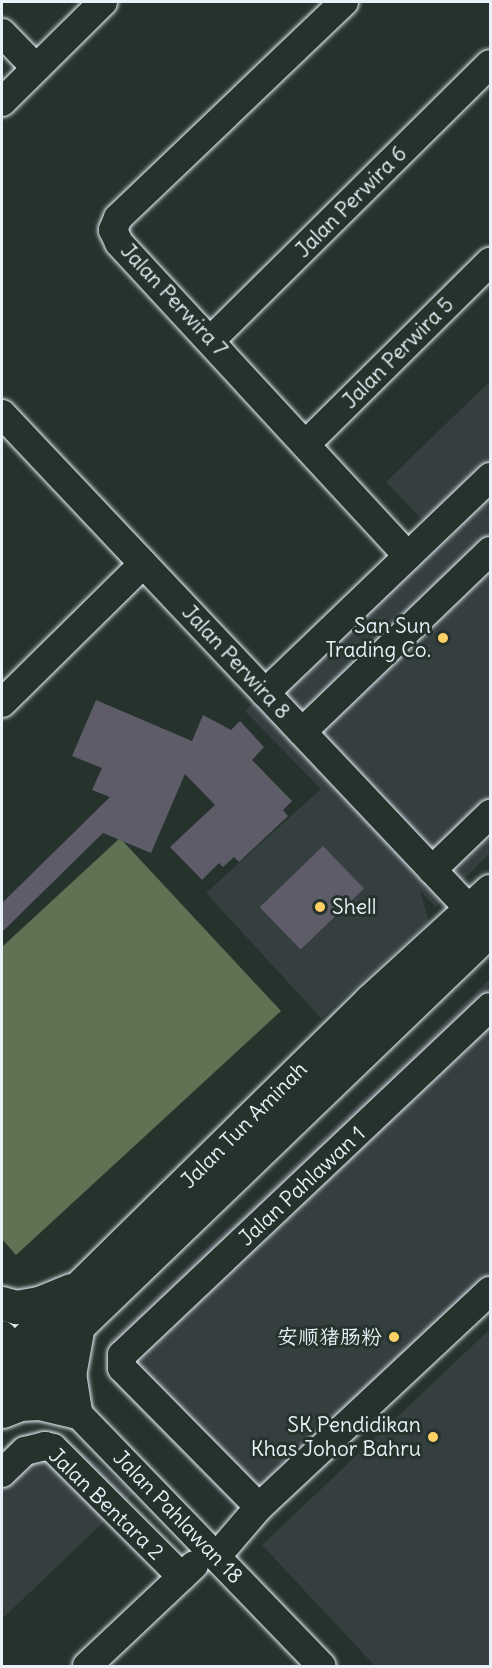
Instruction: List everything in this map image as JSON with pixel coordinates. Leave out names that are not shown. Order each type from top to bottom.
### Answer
[{"type":"main road","name":"Jalan Tun Aminah","points":[[2,1399],[13,1354],[370,1001],[484,910]]},
{"type":"main road","name":"Jalan Tun Aminah","points":[[13,1354],[78,1325],[484,910]]},
{"type":"main road","points":[[2,1304],[16,1306],[39,1303],[84,1283]]},
{"type":"main road","points":[[2,1411],[20,1404],[39,1403],[75,1411],[69,1375],[78,1325]]},
{"type":"street","points":[[2,102],[103,2]]},
{"type":"street","name":"Jalan Perwira 7","points":[[344,2],[118,218],[113,230],[119,243],[408,556]]},
{"type":"street","points":[[2,33],[35,67]]},
{"type":"street","name":"Jalan Perwira 6","points":[[211,340],[490,64]]},
{"type":"street","name":"Jalan Perwira 5","points":[[306,444],[490,262]]},
{"type":"street","name":"Jalan Perwira 8","points":[[2,414],[432,870],[484,910]]},
{"type":"street","points":[[266,693],[490,477]]},
{"type":"street","points":[[302,732],[490,551]]},
{"type":"street","points":[[2,703],[144,564]]},
{"type":"street","points":[[432,870],[490,814]]},
{"type":"street","name":"Jalan Pahlawan 1","points":[[259,1507],[122,1368],[122,1355],[490,1007]]},
{"type":"street","name":"Jalan Bentara 2","points":[[87,1666],[182,1577],[213,1552],[490,1292]]},
{"type":"street","name":"Jalan Pahlawan 18","points":[[13,1354],[75,1411],[322,1666]]},
{"type":"street","name":"Jalan Bentara 2","points":[[2,1473],[25,1451],[35,1446],[53,1448],[182,1577]]},
{"type":"shaded area","points":[[490,381],[490,853],[436,907],[420,891],[429,922],[321,1018],[206,893],[321,789],[245,711],[433,531],[386,482]]},
{"type":"shaded area","points":[[490,979],[490,1310],[258,1530],[113,1384],[109,1340]]},
{"type":"shaded area","name":"SK Pendidikan Khas Johor Bahru","points":[[490,1329],[490,1666],[375,1666],[262,1545]]},
{"type":"shaded area","points":[[55,1430],[134,1493],[2,1619],[2,1449],[12,1439]]},
{"type":"green space","points":[[120,838],[281,1011],[16,1255],[2,1239],[2,947]]},
{"type":"building","points":[[96,700],[192,741],[203,715],[231,730],[240,721],[264,747],[252,760],[292,801],[283,810],[288,816],[239,862],[234,857],[223,867],[219,863],[202,880],[170,847],[215,805],[185,774],[151,853],[103,833],[2,932],[2,903],[110,797],[92,790],[102,768],[72,756]]},
{"type":"building","points":[[323,846],[364,888],[301,950],[260,907]]},
{"type":"place","name":"San Sun Trading Co.","points":[[443,638]]},
{"type":"place","name":"Shell","points":[[320,907]]},
{"type":"place","name":"安顺猪肠粉","points":[[394,1337]]},
{"type":"place","name":"SK Pendidikan Khas Johor Bahru","points":[[433,1437]]}]
